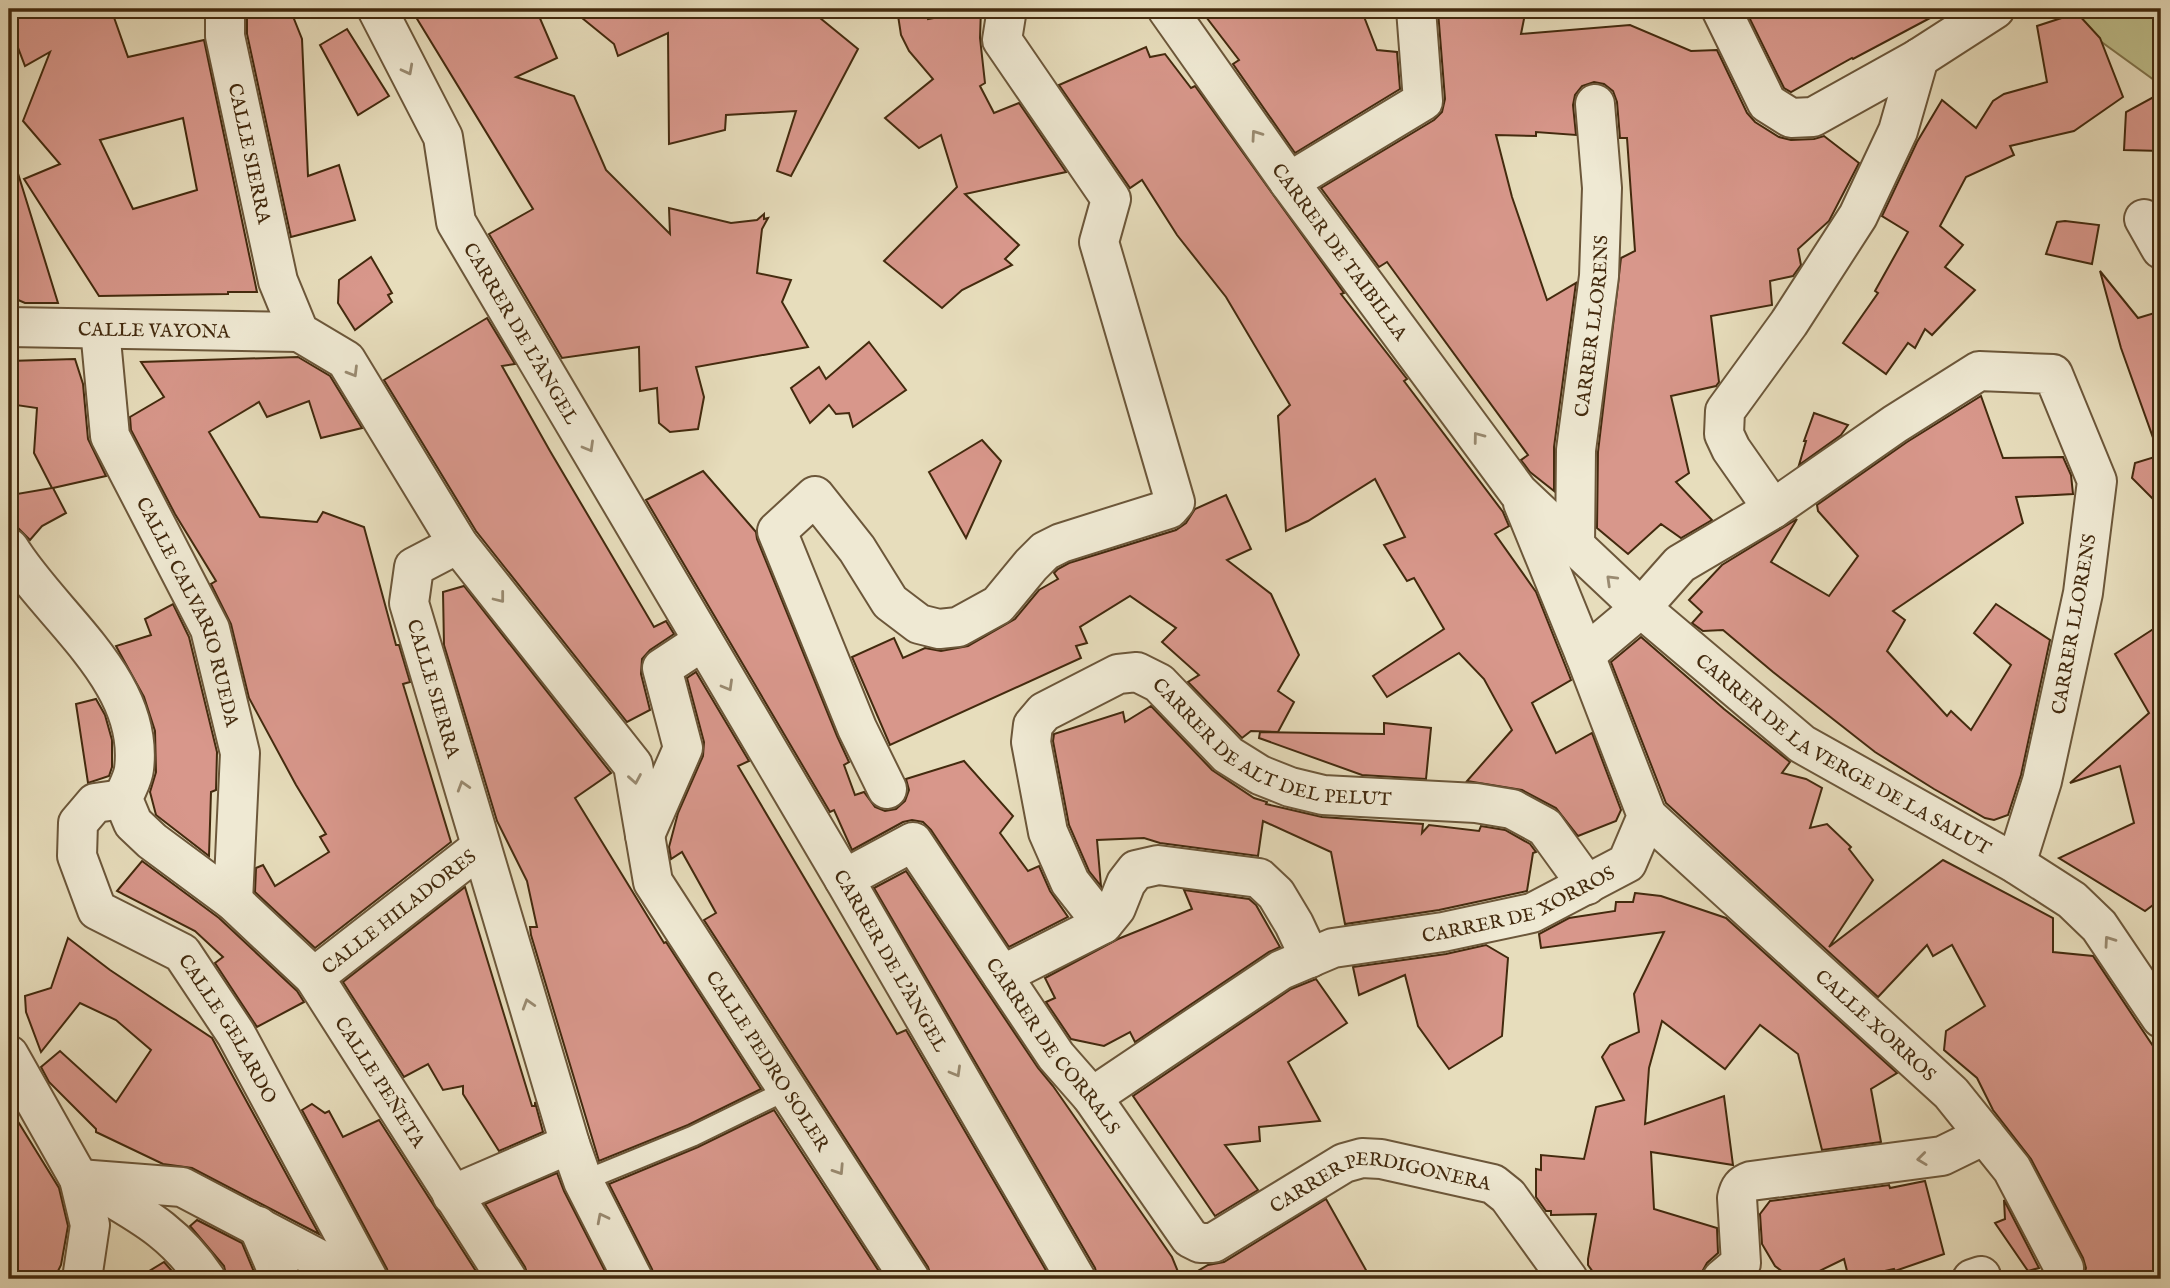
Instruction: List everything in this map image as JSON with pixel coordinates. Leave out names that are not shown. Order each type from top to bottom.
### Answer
[{"type":"street","name":"CARRER DE L'ÀNGEL","points":[[377,9],[443,137],[456,222],[844,879],[1076,1279]]},
{"type":"street","points":[[887,789],[856,728],[777,531],[815,496],[856,549],[890,602],[902,614],[919,624],[939,629],[958,627],[999,606],[1045,551],[1061,543],[1169,509],[1175,502],[1099,242],[1111,199],[1002,40],[1007,9]]},
{"type":"street","name":"CARRER DE TAIBILLA","points":[[1167,9],[1289,182],[1518,492]]},
{"type":"street","points":[[1289,182],[1423,101],[1416,9]]},
{"type":"street","points":[[1721,9],[1767,103],[1791,118],[1813,117],[1919,58],[1995,9]]},
{"type":"street","name":"CALLE SIERRA","points":[[225,22],[278,281],[299,332]]},
{"type":"street","points":[[1773,509],[1731,449],[1724,434],[1726,411],[1789,323],[1858,216],[1898,131],[1919,58]]},
{"type":"street","name":"CARRER LLORENS","points":[[1575,545],[1576,450],[1599,276],[1602,188],[1595,104]]},
{"type":"street","name":"CALLE VAYONA","points":[[9,327],[299,332]]},
{"type":"street","name":"CALLE CALVARIO RUEDA","points":[[100,329],[110,436],[210,629],[240,753],[233,901]]},
{"type":"street","points":[[299,332],[346,360],[458,544]]},
{"type":"street","name":"CARRER LLORENS","points":[[1585,655],[1641,608],[1680,564],[1773,509],[1895,424],[1979,371],[2053,374],[2097,481],[2083,593],[2042,781],[2016,864]]},
{"type":"street","points":[[1518,492],[1647,816]]},
{"type":"street","name":"CARRER DE LA VERGE DE LA SALUT","points":[[1518,492],[1641,608],[1802,744],[2016,864],[2072,900],[2150,980],[2161,1018]]},
{"type":"street","name":"CALLE SIERRA","points":[[458,544],[414,566],[409,603],[570,1144],[583,1181],[633,1279]]},
{"type":"street","name":"CALLE PEDRO SOLER","points":[[458,544],[633,765],[653,881],[910,1279]]},
{"type":"street","points":[[9,548],[23,571],[107,669],[133,728],[134,771],[123,799]]},
{"type":"street","points":[[645,835],[683,748],[662,667],[703,641]]},
{"type":"street","name":"CARRER DE ALT DEL PELUT","points":[[1102,923],[1070,881],[1048,832],[1031,742],[1034,725],[1044,712],[1118,674],[1137,672],[1159,683],[1228,755],[1260,775],[1290,787],[1323,795],[1476,803],[1512,808],[1545,827],[1587,885]]},
{"type":"street","name":"CALLE PEÑETA","points":[[123,799],[133,822],[152,841],[233,901],[314,977],[507,1279]]},
{"type":"street","name":"CALLE GELARDO","points":[[123,799],[95,803],[78,823],[77,856],[97,909],[182,953],[236,1034],[368,1279]]},
{"type":"street","name":"CARRER DE XORROS","points":[[1093,1097],[1281,970],[1333,948],[1443,932],[1532,913],[1627,863],[1647,816]]},
{"type":"street","name":"CALLE XORROS","points":[[1647,816],[1951,1093],[2012,1169],[2064,1268]]},
{"type":"street","name":"CARRER DE CORRALS","points":[[844,879],[913,842],[1056,1056],[1093,1097],[1183,1229],[1190,1238],[1200,1243]]},
{"type":"street","name":"CALLE HILADORES","points":[[314,977],[481,847]]},
{"type":"street","points":[[1002,975],[1102,923],[1116,908],[1126,883],[1136,870],[1158,864],[1259,878],[1276,894],[1294,923],[1310,958]]},
{"type":"street","points":[[9,1055],[79,1179],[90,1225],[82,1279]]},
{"type":"street","points":[[1741,1274],[1737,1198],[1738,1190],[1744,1184],[1942,1156],[1985,1135]]},
{"type":"street","points":[[452,1195],[570,1144]]},
{"type":"street","name":"CARRER PERDIGONERA","points":[[1200,1243],[1213,1243],[1226,1237],[1344,1163],[1362,1158],[1381,1159],[1493,1184],[1508,1196],[1568,1279]]},
{"type":"street","points":[[79,1179],[182,1187],[357,1279]]},
{"type":"street","points":[[79,1179],[153,1222],[191,1256],[206,1279]]},
{"type":"street","points":[[258,1226],[281,1279]]},
{"type":"lane","points":[[583,1181],[693,1136],[787,1090]]},
{"type":"green space","points":[[2056,9],[2161,9],[2161,85]]},
{"type":"building","points":[[9,9],[111,9],[128,57],[204,40],[257,292],[99,296],[24,179],[60,164],[23,121],[50,52],[25,66],[9,24]],"holes":[[[183,118],[197,190],[133,209],[100,140]]]},
{"type":"building","points":[[247,9],[290,9],[302,39],[308,176],[339,165],[355,220],[291,237],[247,34]]},
{"type":"building","points":[[411,9],[536,9],[557,58],[516,77],[574,96],[606,170],[670,234],[669,208],[731,223],[757,220],[764,214],[764,219],[768,218],[762,229],[757,273],[791,280],[782,302],[808,347],[696,367],[704,397],[698,429],[670,432],[659,423],[657,388],[640,391],[639,347],[562,358],[489,234],[533,209]]},
{"type":"building","points":[[571,9],[809,9],[858,49],[791,176],[777,171],[796,111],[726,115],[725,130],[669,144],[668,33],[618,56],[614,44]]},
{"type":"building","points":[[897,9],[925,9],[928,19],[981,9],[980,38],[985,83],[980,86],[994,113],[1019,103],[1066,172],[965,194],[1019,245],[1005,259],[1012,265],[962,290],[942,308],[884,261],[957,187],[941,135],[919,148],[885,118],[933,79],[909,51],[901,35]]},
{"type":"building","points":[[1200,9],[1361,9],[1377,50],[1397,52],[1400,89],[1295,153],[1233,64],[1239,60]]},
{"type":"building","points":[[1526,9],[1521,34],[1630,25],[1691,51],[1717,50],[1747,113],[1755,122],[1779,137],[1791,140],[1824,136],[1859,163],[1829,221],[1798,249],[1801,265],[1793,276],[1770,281],[1772,305],[1711,316],[1719,382],[1716,386],[1671,396],[1689,473],[1676,482],[1712,520],[1681,538],[1661,524],[1628,554],[1597,528],[1598,452],[1621,258],[1635,251],[1627,138],[1620,138],[1617,102],[1613,91],[1604,84],[1594,82],[1582,86],[1575,95],[1573,105],[1576,135],[1536,132],[1536,136],[1496,135],[1512,197],[1547,300],[1576,283],[1554,447],[1554,491],[1530,472],[1521,460],[1528,455],[1387,262],[1379,267],[1321,188],[1434,120],[1442,112],[1445,99],[1438,11]]},
{"type":"building","points":[[1745,9],[1947,9],[1791,92],[1784,88]]},
{"type":"building","points":[[2077,13],[2100,38],[2123,97],[2074,131],[2010,146],[2014,155],[1966,177],[1940,226],[1963,245],[1945,267],[1975,290],[1932,335],[1925,329],[1915,348],[1908,343],[1886,374],[1843,343],[1878,293],[1875,291],[1908,232],[1882,216],[1917,142],[1942,100],[1976,128],[1993,101],[2004,94],[2047,82],[2037,26]]},
{"type":"building","points":[[347,29],[389,96],[358,115],[320,45]]},
{"type":"building","points":[[1146,47],[1150,57],[1165,54],[1191,88],[1195,86],[1344,293],[1341,294],[1407,379],[1404,381],[1503,512],[1509,526],[1495,534],[1536,592],[1571,680],[1532,703],[1556,753],[1592,733],[1621,810],[1616,821],[1578,836],[1556,808],[1522,790],[1467,781],[1512,730],[1484,679],[1459,653],[1387,697],[1373,676],[1444,629],[1414,578],[1407,581],[1384,545],[1405,537],[1375,479],[1308,521],[1286,531],[1278,416],[1290,405],[1226,297],[1177,235],[1142,180],[1130,188],[1059,85]]},
{"type":"building","points":[[2161,93],[2161,151],[2124,150],[2126,112]]},
{"type":"building","points":[[16,167],[58,303],[25,303],[9,296],[9,168]]},
{"type":"building","points":[[2057,222],[2099,225],[2092,264],[2046,254]]},
{"type":"building","points":[[371,257],[392,293],[388,295],[392,302],[355,330],[338,303],[339,280]]},
{"type":"building","points":[[2100,271],[2138,318],[2161,311],[2161,445],[2156,446],[2121,348]]},
{"type":"building","points":[[487,318],[515,364],[502,366],[654,627],[666,621],[674,634],[650,650],[642,659],[641,674],[650,710],[627,722],[476,531],[384,380]]},
{"type":"building","points":[[869,342],[906,390],[853,427],[849,413],[836,414],[829,405],[810,423],[791,388],[819,367],[826,379]]},
{"type":"building","points":[[298,357],[330,376],[362,428],[321,438],[309,401],[267,417],[259,402],[209,432],[260,517],[317,522],[323,512],[364,527],[396,645],[399,645],[410,682],[403,684],[451,842],[315,948],[255,892],[256,868],[263,865],[275,886],[329,852],[320,837],[326,834],[249,698],[231,624],[211,584],[216,581],[175,514],[131,430],[130,417],[164,397],[141,362]]},
{"type":"building","points":[[75,359],[83,384],[88,439],[106,476],[53,488],[66,513],[42,526],[30,540],[18,528],[11,495],[52,488],[34,453],[37,408],[9,404],[9,361]]},
{"type":"building","points":[[1981,396],[2003,458],[2063,457],[2071,475],[2073,494],[2016,497],[2023,523],[1893,611],[1905,620],[1887,651],[1947,716],[1951,711],[1971,730],[2011,665],[1974,633],[1996,604],[2050,640],[2021,775],[2008,815],[1994,820],[1985,818],[1934,789],[1875,752],[1723,630],[1703,631],[1692,623],[1702,612],[1689,600],[1722,565],[1797,519],[1771,562],[1829,596],[1858,556],[1818,511],[1817,505],[1907,442]]},
{"type":"building","points":[[1814,413],[1848,425],[1841,435],[1799,465],[1804,441]]},
{"type":"building","points":[[982,440],[1001,461],[966,538],[929,472]]},
{"type":"building","points":[[2161,455],[2161,507],[2132,478],[2135,463]]},
{"type":"building","points":[[703,471],[756,532],[849,762],[844,765],[855,795],[864,792],[875,807],[885,811],[896,809],[905,801],[909,790],[906,779],[964,761],[1013,816],[1000,833],[1028,871],[1039,866],[1050,891],[1068,917],[1009,947],[923,822],[903,822],[852,850],[834,810],[830,812],[646,500]]},
{"type":"building","points":[[1226,495],[1251,549],[1227,560],[1271,594],[1299,655],[1278,691],[1294,702],[1278,732],[1251,731],[1242,738],[1188,682],[1199,675],[1162,642],[1176,628],[1130,596],[1080,627],[1087,643],[1076,646],[1081,658],[890,745],[852,657],[894,638],[903,658],[925,648],[941,651],[968,646],[1015,619],[1039,590],[1058,579],[1054,573],[1058,569],[1069,563],[1176,530],[1186,523],[1195,509]]},
{"type":"building","points":[[464,586],[611,773],[575,798],[664,943],[666,942],[761,1089],[688,1125],[599,1161],[531,935],[530,927],[537,927],[527,881],[497,821],[444,645],[443,592]]},
{"type":"building","points":[[173,604],[189,637],[217,752],[216,790],[211,792],[209,856],[156,815],[150,792],[156,772],[155,731],[144,697],[116,646],[151,635],[145,619]]},
{"type":"building","points":[[2161,624],[2161,899],[2145,911],[2059,858],[2134,823],[2120,766],[2070,783],[2149,713],[2115,654]]},
{"type":"building","points":[[1641,637],[1790,762],[1782,773],[1806,779],[1822,788],[1810,828],[1827,824],[1851,847],[1849,849],[1873,880],[1829,947],[1943,860],[2053,918],[2053,952],[2093,956],[2161,1058],[2161,1279],[2083,1279],[2086,1268],[2083,1258],[2031,1159],[1993,1110],[1977,1078],[1944,1050],[1946,1031],[1985,1006],[1952,945],[1933,956],[1927,945],[1878,997],[1666,803],[1611,662]]},
{"type":"building","points":[[696,672],[749,761],[738,766],[897,1034],[906,1030],[1051,1279],[932,1279],[928,1267],[704,920],[716,913],[682,852],[671,859],[669,847],[678,813],[703,756],[704,742],[687,678]]},
{"type":"building","points":[[96,699],[105,715],[112,740],[112,767],[109,776],[88,783],[76,704]]},
{"type":"building","points":[[1151,706],[1212,770],[1254,798],[1267,802],[1266,804],[1322,817],[1423,824],[1422,833],[1429,825],[1479,831],[1481,826],[1505,830],[1530,844],[1536,852],[1533,853],[1527,891],[1439,910],[1345,924],[1331,852],[1263,821],[1258,856],[1160,843],[1144,838],[1097,840],[1101,886],[1089,871],[1069,825],[1053,741],[1054,734],[1123,712],[1125,722]]},
{"type":"building","points":[[1384,723],[1431,728],[1426,779],[1362,775],[1259,738],[1260,732],[1384,734]]},
{"type":"building","points":[[142,861],[219,918],[297,991],[304,1002],[257,1027],[215,963],[223,957],[195,931],[117,891]]},
{"type":"building","points":[[906,871],[1038,1068],[1172,1257],[1181,1279],[1098,1279],[1095,1268],[874,888]]},
{"type":"building","points":[[465,887],[532,1106],[535,1106],[535,1102],[543,1132],[499,1151],[463,1094],[463,1086],[443,1090],[428,1064],[404,1077],[343,982]]},
{"type":"building","points":[[1184,890],[1249,899],[1256,905],[1280,947],[1135,1042],[1130,1032],[1104,1046],[1071,1039],[1046,1002],[1055,998],[1045,978],[1118,939],[1192,909]]},
{"type":"building","points":[[1635,893],[1661,896],[1726,918],[1897,1073],[1871,1089],[1881,1142],[1822,1150],[1798,1054],[1760,1025],[1725,1069],[1662,1021],[1649,1068],[1645,1124],[1724,1096],[1733,1165],[1651,1152],[1654,1209],[1717,1228],[1718,1253],[1707,1263],[1698,1279],[1598,1279],[1588,1265],[1596,1214],[1551,1215],[1551,1211],[1546,1211],[1536,1197],[1536,1169],[1541,1170],[1541,1155],[1584,1159],[1596,1107],[1624,1100],[1602,1057],[1610,1045],[1639,1032],[1634,994],[1664,932],[1541,948],[1539,934],[1569,918],[1615,911],[1616,902],[1633,902]]},
{"type":"building","points":[[68,938],[110,970],[212,1038],[319,1234],[192,1168],[163,1164],[96,1132],[49,1082],[41,1067],[60,1051],[116,1102],[151,1050],[116,1020],[80,1003],[41,1052],[26,1012],[25,996],[51,988]]},
{"type":"building","points":[[1486,945],[1508,958],[1502,1036],[1449,1069],[1418,1026],[1405,975],[1359,995],[1353,967],[1446,954]]},
{"type":"building","points":[[1316,979],[1347,1023],[1288,1062],[1320,1121],[1259,1127],[1260,1141],[1225,1145],[1258,1190],[1215,1216],[1133,1096],[1291,989]]},
{"type":"building","points":[[312,1104],[325,1113],[329,1111],[343,1137],[379,1120],[481,1279],[390,1279],[302,1110]]},
{"type":"building","points":[[9,1107],[59,1188],[68,1226],[61,1265],[54,1279],[9,1279]]},
{"type":"building","points":[[774,1110],[884,1279],[655,1279],[609,1184],[698,1147]]},
{"type":"building","points":[[557,1173],[609,1279],[529,1279],[525,1267],[485,1204]]},
{"type":"building","points":[[1925,1181],[1944,1254],[1895,1271],[1894,1269],[1849,1279],[1844,1259],[1803,1279],[1792,1279],[1775,1266],[1762,1244],[1760,1214],[1770,1201],[1889,1185],[1890,1188]]},
{"type":"building","points":[[1326,1199],[1371,1279],[1184,1279],[1208,1265],[1224,1262]]},
{"type":"building","points":[[2004,1200],[2039,1268],[2028,1271],[1995,1223],[2005,1219]]},
{"type":"building","points":[[197,1220],[242,1243],[257,1279],[227,1279],[224,1266],[190,1226]]},
{"type":"building","points":[[164,1262],[179,1279],[136,1279]]}]
